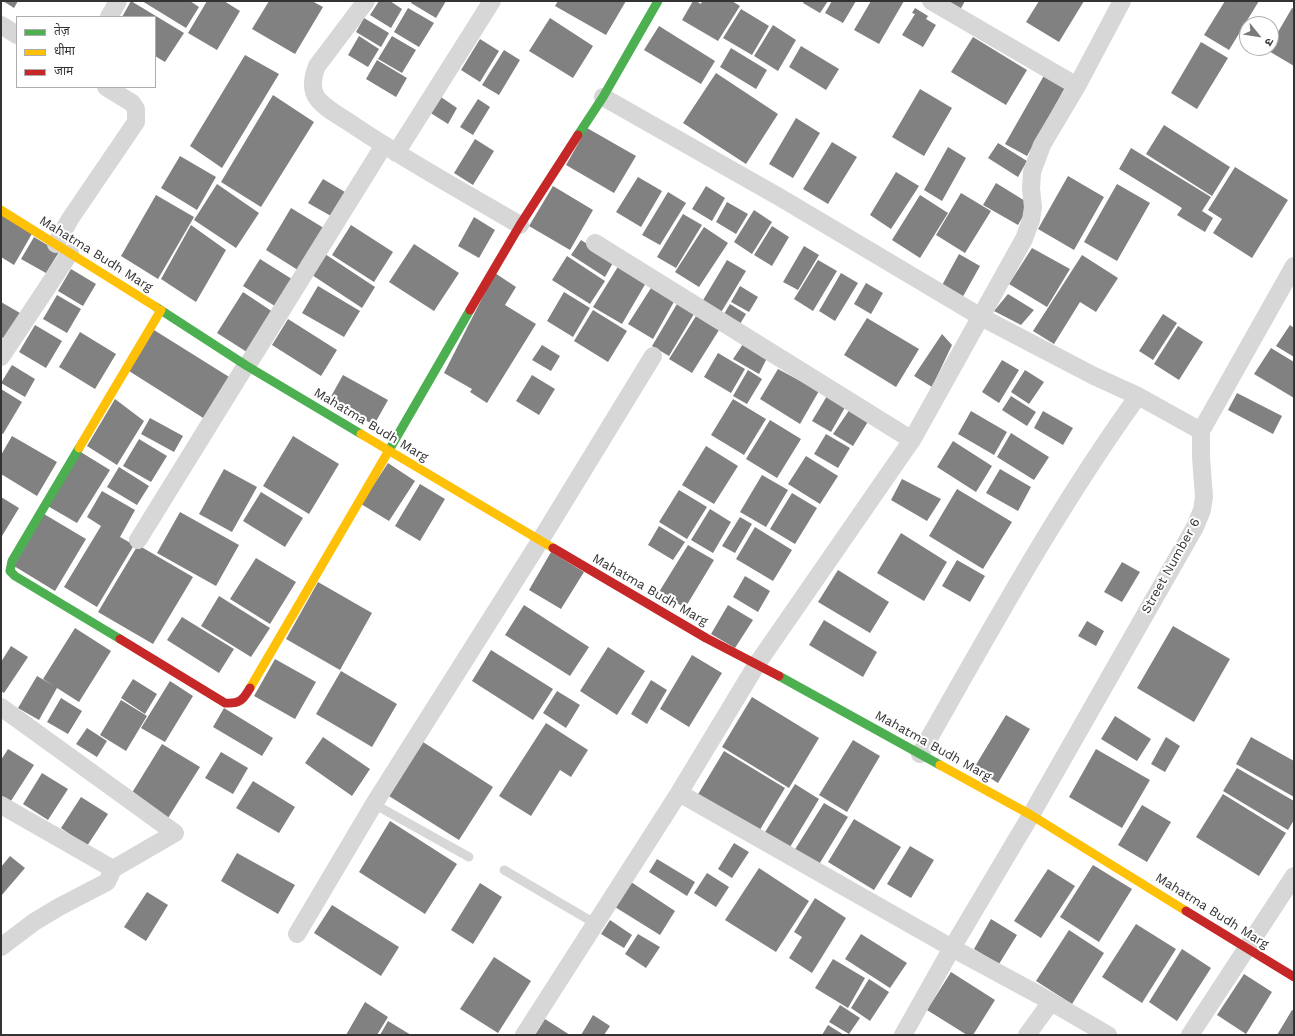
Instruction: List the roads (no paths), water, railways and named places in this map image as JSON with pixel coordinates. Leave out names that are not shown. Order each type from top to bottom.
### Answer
[{"type":"street","points":[[110,16],[118,1]]},
{"type":"street","points":[[366,1],[317,66],[312,85],[317,97],[328,108],[390,149],[520,225]]},
{"type":"street","points":[[138,540],[243,370],[390,149],[492,1]]},
{"type":"street","points":[[161,310],[12,561],[10,571],[15,576],[225,703],[237,703],[244,698],[248,692],[520,225],[602,97],[658,1]]},
{"type":"street","points":[[931,1],[1077,86]]},
{"type":"street","points":[[524,1035],[679,793],[757,664],[912,440],[1024,239],[1032,220],[1032,172],[1042,145],[1077,86],[1122,1]]},
{"type":"street","points":[[1,25],[16,34]]},
{"type":"street","points":[[1,355],[63,249],[70,219],[136,122],[136,109],[132,103],[108,88]]},
{"type":"street","points":[[602,97],[781,198],[981,317],[1094,376],[1138,396],[1202,431]]},
{"type":"street","name":"Mahatma Budh Marg","points":[[1,210],[161,310],[247,366],[388,451],[706,638],[757,664],[1030,815],[1294,977]]},
{"type":"street","points":[[596,243],[912,440]]},
{"type":"street","name":"Street Number 6","points":[[903,1035],[1195,527],[1202,510],[1204,497],[1201,457],[1202,431],[1294,266]]},
{"type":"street","points":[[297,934],[374,804],[540,541],[653,356]]},
{"type":"street","points":[[920,754],[1021,578],[1090,466],[1138,396]]},
{"type":"street","points":[[1,707],[175,833],[113,869],[106,882],[34,922],[1,947]]},
{"type":"street","points":[[679,793],[1108,1035]]},
{"type":"street","points":[[1,805],[113,869]]},
{"type":"street","points":[[1190,1035],[1294,876]]},
{"type":"street","points":[[1027,1035],[1050,1002]]},
{"type":"lane","points":[[374,804],[469,857]]},
{"type":"lane","points":[[504,870],[596,924]]}]
